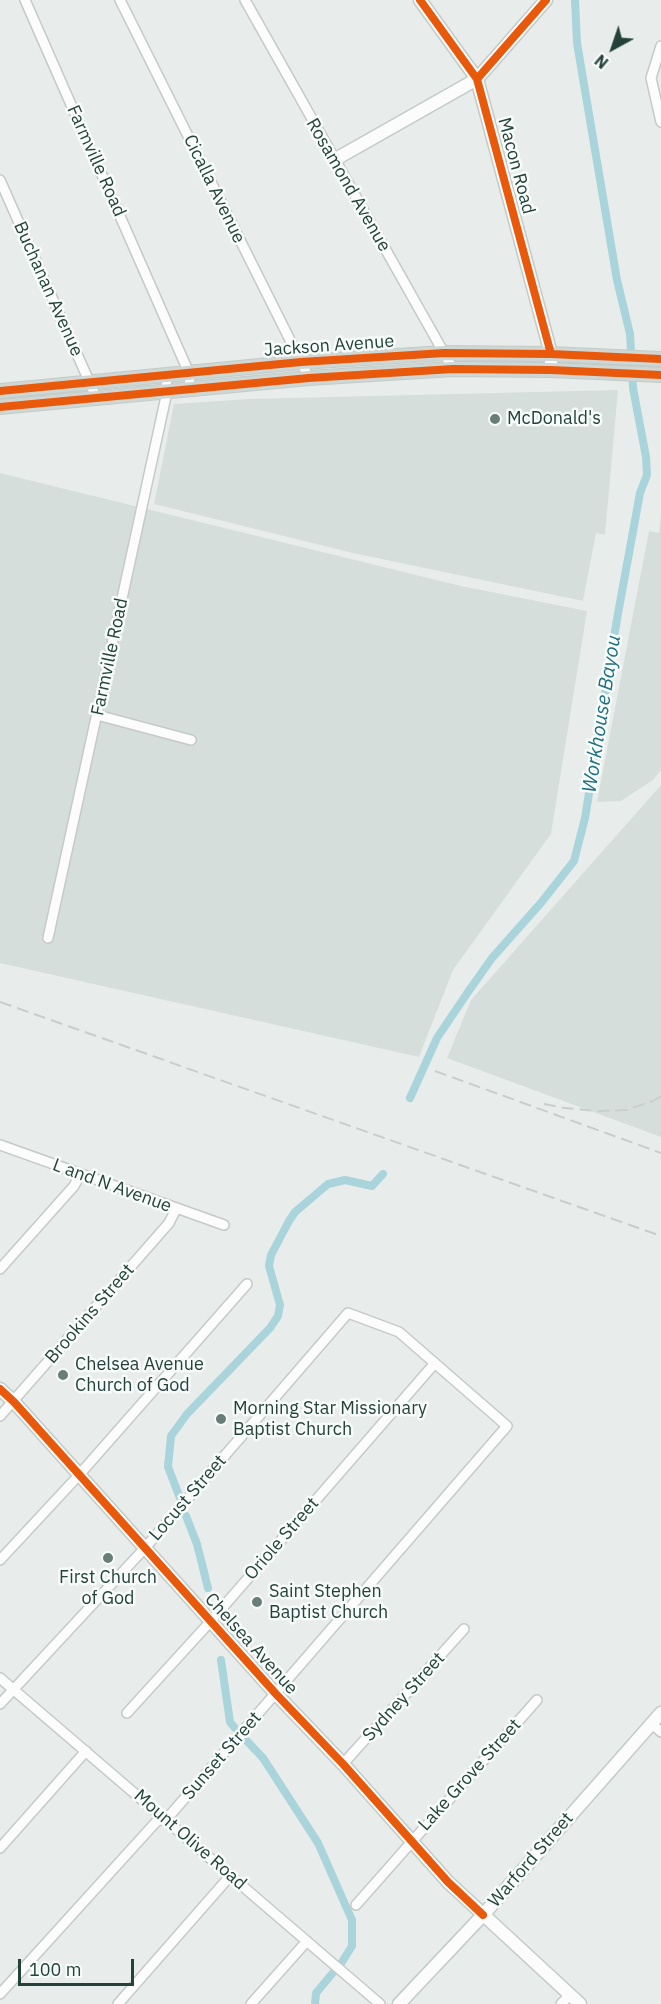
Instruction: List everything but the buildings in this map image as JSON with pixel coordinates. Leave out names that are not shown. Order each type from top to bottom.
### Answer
[{"type":"main road","name":"Macon Road","points":[[420,0],[477,79],[551,354],[551,370]]},
{"type":"main road","points":[[334,160],[477,79],[546,0]]},
{"type":"main road","name":"Jackson Avenue","points":[[0,391],[301,362],[444,352],[661,359]]},
{"type":"main road","name":"Jackson Avenue","points":[[0,407],[309,378],[453,369],[551,370],[661,375]]},
{"type":"main road","name":"Chelsea Avenue","points":[[0,1389],[448,1882],[566,2000],[580,2004]]},
{"type":"main road","name":"Warford Street","points":[[399,2004],[656,1728],[661,1713]]},
{"type":"street","name":"Farmville Road","points":[[25,0],[189,373],[190,389]]},
{"type":"street","name":"Cicalla Avenue","points":[[120,0],[309,378]]},
{"type":"street","name":"Rosamond Avenue","points":[[245,0],[453,369]]},
{"type":"street","points":[[661,46],[651,78],[661,118]]},
{"type":"street","name":"Buchanan Avenue","points":[[0,180],[96,398]]},
{"type":"street","name":"Farmville Road","points":[[48,938],[167,392],[166,375]]},
{"type":"street","points":[[97,715],[191,740]]},
{"type":"street","name":"L and N Avenue","points":[[0,1145],[224,1226]]},
{"type":"street","points":[[0,1269],[74,1185],[80,1174]]},
{"type":"street","name":"Brookins Street","points":[[0,1416],[170,1223],[176,1209]]},
{"type":"street","points":[[0,1560],[80,1476],[247,1284]]},
{"type":"street","name":"Locust Street","points":[[0,1704],[144,1549],[348,1313],[399,1332],[435,1363]]},
{"type":"street","name":"Sunset Street","points":[[0,1994],[156,1822],[171,1814],[507,1426],[435,1363]]},
{"type":"street","name":"Oriole Street","points":[[127,1713],[210,1622],[435,1363]]},
{"type":"street","name":"Sydney Street","points":[[343,1764],[464,1629]]},
{"type":"street","name":"Mount Olive Road","points":[[0,1678],[380,2004]]},
{"type":"street","name":"Lake Grove Street","points":[[356,1905],[537,1700]]},
{"type":"street","points":[[0,1848],[86,1751]]},
{"type":"street","points":[[118,2004],[231,1875]]},
{"type":"street","points":[[251,2004],[307,1941]]},
{"type":"shaded area","points":[[618,390],[605,535],[596,533],[583,601],[353,553],[154,504],[174,404],[249,399]]},
{"type":"shaded area","points":[[0,473],[461,586],[587,611],[551,834],[453,970],[419,1057],[0,963]]},
{"type":"shaded area","points":[[661,514],[661,770],[653,780],[621,801],[597,802],[649,531],[659,533]]},
{"type":"shaded area","points":[[661,785],[661,1137],[447,1058],[471,1000]]},
{"type":"waterway","name":"Workhouse Bayou","points":[[410,1098],[437,1038],[468,992],[492,958],[574,861],[585,818],[640,493],[647,475],[646,457],[633,388],[630,334],[617,280],[577,43],[575,0]]},
{"type":"waterway","name":"Workhouse Bayou","points":[[180,1498],[168,1467],[171,1436],[187,1414],[270,1328],[278,1316],[280,1305],[269,1266],[271,1255],[289,1221],[295,1212],[328,1184],[345,1180],[372,1186],[383,1174]]},
{"type":"waterway","name":"Workhouse Bayou","points":[[186,1516],[197,1544],[208,1588]]},
{"type":"waterway","name":"Workhouse Bayou","points":[[221,1660],[230,1722],[235,1728]]},
{"type":"waterway","name":"Workhouse Bayou","points":[[246,1740],[263,1758],[318,1843],[352,1920],[352,1946],[316,1993],[315,2004]]},
{"type":"railway","points":[[0,1002],[661,1236]]},
{"type":"railway","points":[[435,1071],[661,1153]]},
{"type":"railway","points":[[544,1104],[598,1111],[626,1110],[661,1096]]},
{"type":"cycle path","points":[[420,0],[477,79],[551,354]]},
{"type":"cycle path","points":[[477,79],[546,0]]},
{"type":"cycle path","points":[[0,391],[301,362],[444,353],[551,354],[661,359]]},
{"type":"cycle path","points":[[0,407],[309,378],[453,369],[551,370],[661,375]]},
{"type":"cycle path","points":[[0,1389],[448,1882],[483,1915]]},
{"type":"place","name":"McDonald's","points":[[495,419]]},
{"type":"place","name":"Chelsea Avenue Church of God","points":[[63,1375]]},
{"type":"place","name":"Morning Star Missionary Baptist Church","points":[[221,1419]]},
{"type":"place","name":"First Church of God","points":[[108,1558]]},
{"type":"place","name":"Saint Stephen Baptist Church","points":[[257,1602]]}]
